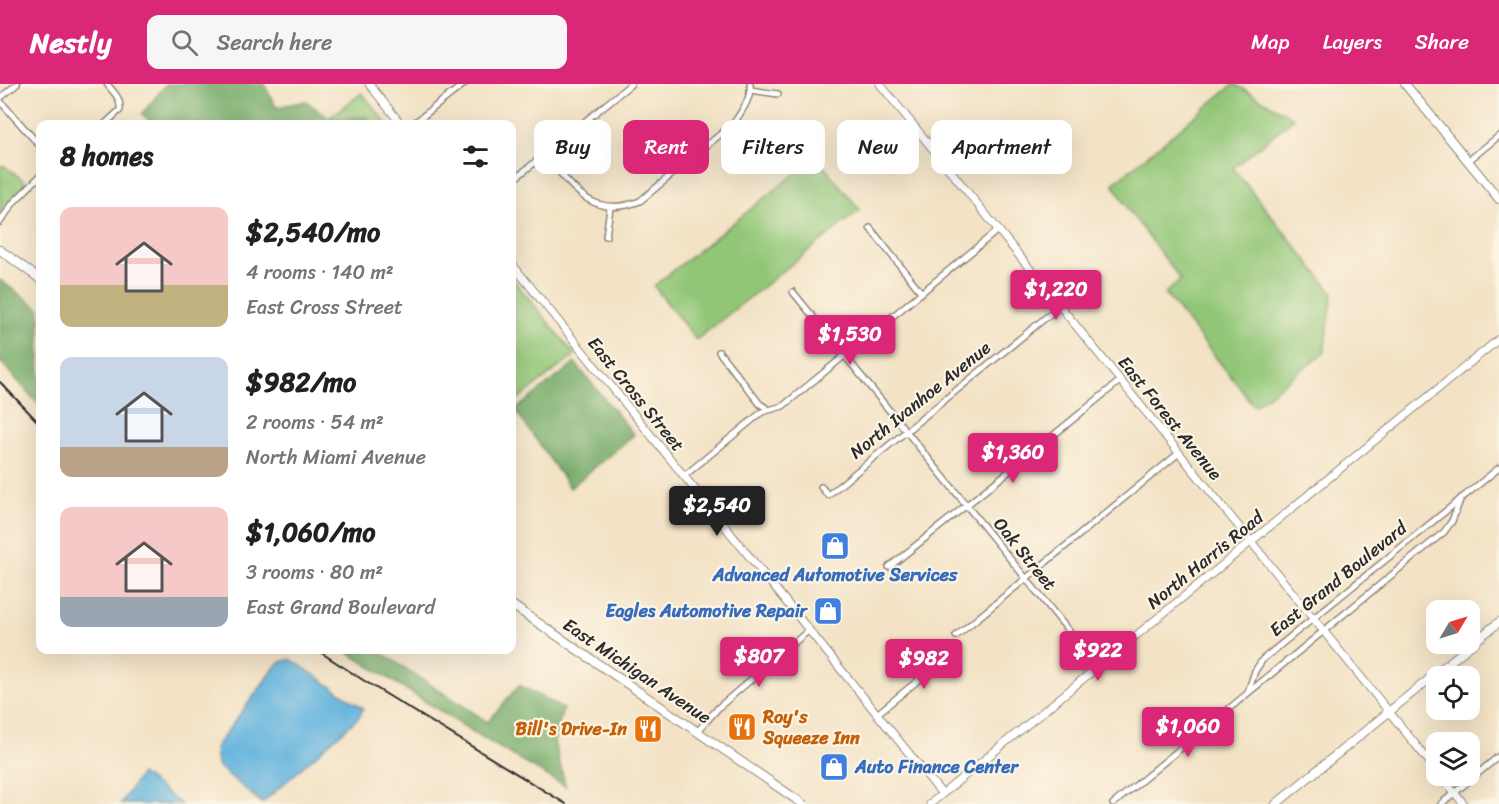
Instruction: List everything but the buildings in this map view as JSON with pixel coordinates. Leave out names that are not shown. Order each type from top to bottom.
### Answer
[{"type":"main road","points":[[1405,84],[1499,199]]},
{"type":"main road","points":[[0,250],[36,276]]},
{"type":"main road","name":"East Michigan Avenue","points":[[516,608],[697,732],[791,801],[803,804]]},
{"type":"main road","points":[[1276,804],[1499,622]]},
{"type":"street","points":[[17,84],[0,99],[36,141]]},
{"type":"street","points":[[107,84],[121,103],[117,115],[110,120]]},
{"type":"street","points":[[369,84],[398,120]]},
{"type":"street","points":[[418,120],[464,84]]},
{"type":"street","points":[[587,120],[631,84]]},
{"type":"street","name":"East Forest Avenue","points":[[880,84],[1426,757]]},
{"type":"street","points":[[562,174],[579,194],[589,201],[610,208],[630,205],[640,201],[721,136],[734,123],[743,109],[750,87],[778,94]]},
{"type":"street","points":[[1468,161],[1499,136]]},
{"type":"street","points":[[516,178],[534,163]]},
{"type":"street","points":[[0,222],[14,202],[36,180]]},
{"type":"street","points":[[606,236],[610,208]]},
{"type":"street","points":[[870,228],[921,292]]},
{"type":"street","points":[[684,476],[768,409],[783,406],[998,230]]},
{"type":"street","name":"East Cross Street","points":[[516,269],[942,794]]},
{"type":"street","name":"Oak Street","points":[[793,292],[1098,667]]},
{"type":"street","name":"North Ivanhoe Avenue","points":[[828,495],[1060,306]]},
{"type":"street","name":"North Harris Road","points":[[930,804],[1499,339]]},
{"type":"street","points":[[719,352],[760,404],[768,409]]},
{"type":"street","points":[[889,567],[1121,380]]},
{"type":"street","points":[[956,636],[1179,453]]},
{"type":"street","name":"East Grand Boulevard","points":[[1248,693],[1255,671],[1263,660],[1499,468]]},
{"type":"street","points":[[821,486],[832,500]]},
{"type":"street","name":"East Grand Boulevard","points":[[1113,804],[1444,532],[1452,521],[1461,498]]},
{"type":"street","points":[[697,732],[718,707],[808,631]]},
{"type":"street","points":[[877,714],[943,660],[948,649]]},
{"type":"street","points":[[1441,804],[1499,756]]},
{"type":"street","points":[[1449,786],[1464,804]]},
{"type":"green space","points":[[166,84],[264,84],[276,107],[306,101],[329,118],[368,117],[369,120],[149,120],[142,114]]},
{"type":"green space","points":[[1234,84],[1294,118],[1233,168],[1333,293],[1324,353],[1254,406],[1165,293],[1181,280],[1130,212],[1113,184]]},
{"type":"green space","points":[[362,93],[384,120],[369,120],[367,117],[329,118]]},
{"type":"green space","points":[[3,165],[26,182],[0,213],[0,167]]},
{"type":"green space","points":[[825,168],[860,210],[696,340],[654,286],[795,174],[825,174]]},
{"type":"green space","points":[[0,280],[36,306],[36,402],[0,361]]},
{"type":"green space","points":[[516,283],[575,355],[516,401]]},
{"type":"green space","points":[[575,363],[634,435],[570,488],[516,409]]},
{"type":"green space","points":[[350,654],[383,654],[488,722],[519,685],[563,709],[554,742],[566,787],[478,735]]},
{"type":"water","points":[[291,659],[363,708],[360,716],[262,803],[217,765],[215,748],[278,663]]},
{"type":"water","points":[[141,774],[181,804],[120,804]]},
{"type":"railway","points":[[0,382],[36,420]]},
{"type":"railway","points":[[323,654],[566,804]]},
{"type":"place","name":"Advanced Automotive Services","points":[[835,546]]},
{"type":"place","name":"Eagles Automotive Repair","points":[[828,611]]},
{"type":"place","name":"Roy's Squeeze Inn","points":[[742,727]]},
{"type":"place","name":"Bill's Drive-In","points":[[648,729]]},
{"type":"place","name":"Auto Finance Center","points":[[834,767]]}]
